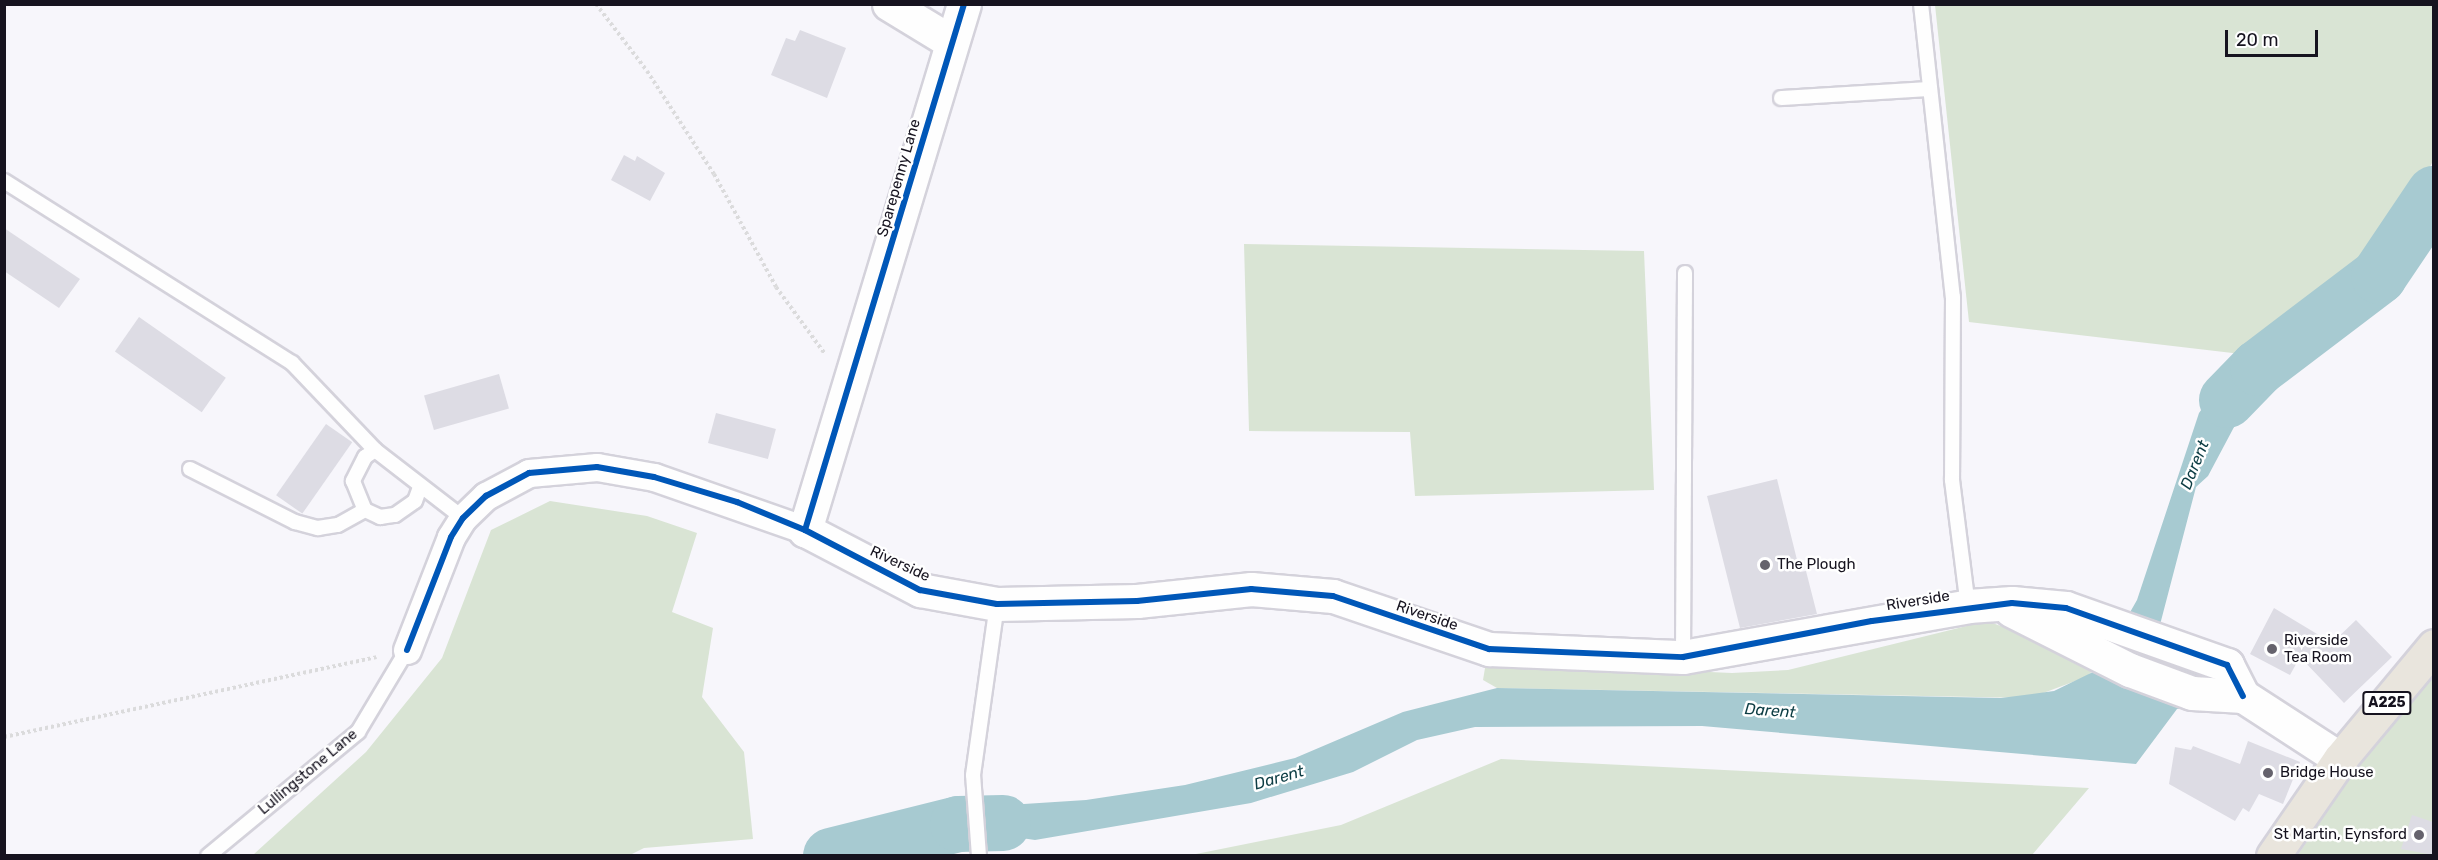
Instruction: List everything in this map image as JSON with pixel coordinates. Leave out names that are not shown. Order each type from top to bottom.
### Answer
[{"type":"main road","name":"A225","points":[[2273,855],[2340,759],[2433,646]]},
{"type":"street","points":[[889,4],[950,41]]},
{"type":"street","name":"Sparepenny Lane","points":[[805,530],[851,389],[950,41],[964,4]]},
{"type":"street","name":"Lullingstone Lane","points":[[407,650],[451,537],[463,518],[486,496],[529,473],[597,467],[654,477],[805,530]]},
{"type":"street","name":"Riverside","points":[[805,530],[920,590],[997,604],[1137,601],[1251,589],[1334,596],[1489,649],[1683,657],[1983,605],[2066,608],[2227,665],[2243,696]]},
{"type":"street","name":"Riverside","points":[[1983,605],[2130,670],[2192,693],[2243,696],[2340,759]]},
{"type":"lane","points":[[1922,4],[1953,297],[1952,480],[1983,605]]},
{"type":"lane","points":[[1781,98],[1930,89]]},
{"type":"lane","points":[[4,181],[292,363],[375,450],[463,518]]},
{"type":"lane","points":[[1683,657],[1685,273]]},
{"type":"lane","points":[[375,450],[365,457],[353,481],[365,510],[380,517],[395,516],[416,501],[420,487]]},
{"type":"lane","points":[[190,469],[295,522],[318,528],[338,525],[365,510]]},
{"type":"lane","points":[[979,855],[972,796],[997,604]]},
{"type":"lane","name":"Lullingstone Lane","points":[[208,855],[358,732],[407,650]]},
{"type":"path","points":[[596,4],[647,71],[714,174],[776,287],[851,389]]},
{"type":"path","points":[[4,737],[407,650]]},
{"type":"green space","points":[[1935,5],[2433,5],[2433,161],[2403,218],[2316,317],[2241,354],[1969,322]]},
{"type":"green space","points":[[1244,244],[1644,251],[1654,490],[1415,496],[1410,432],[1249,431]]},
{"type":"green space","points":[[550,501],[647,516],[697,533],[672,612],[713,628],[702,697],[744,752],[753,839],[644,848],[628,856],[253,855],[366,752],[442,658],[491,530]]},
{"type":"green space","points":[[1987,621],[2101,663],[2086,677],[2030,698],[1497,688],[1483,680],[1486,662],[1732,673],[1788,670]]},
{"type":"green space","points":[[2433,673],[2433,855],[2297,856],[2361,761]]},
{"type":"green space","points":[[1501,759],[2089,788],[2032,855],[1191,855],[1341,825]]},
{"type":"water","points":[[2271,332],[2294,365],[2250,397],[2208,476],[2196,487],[2156,640],[2188,669],[2222,679],[2207,705],[2177,709],[2136,764],[1702,726],[1475,727],[1417,740],[1353,772],[1251,803],[1035,840],[988,833],[930,847],[929,819],[960,808],[1086,800],[1185,785],[1295,758],[1403,712],[1497,688],[2001,698],[2054,691],[2097,670],[2137,600],[2199,413],[2229,372]]},
{"type":"building","points":[[800,30],[846,48],[827,98],[771,75],[786,38],[795,41]]},
{"type":"building","points":[[624,155],[635,161],[637,156],[665,173],[650,201],[611,180]]},
{"type":"building","points":[[4,228],[80,279],[59,308],[4,271]]},
{"type":"building","points":[[139,317],[226,378],[202,412],[115,351]]},
{"type":"building","points":[[499,374],[509,409],[434,430],[424,395]]},
{"type":"building","points":[[716,413],[776,429],[768,459],[708,443]]},
{"type":"building","points":[[326,424],[352,442],[302,514],[276,495]]},
{"type":"building","name":"The Plough","points":[[1777,479],[1800,572],[1806,571],[1817,614],[1740,628],[1707,496]]},
{"type":"building","points":[[2274,608],[2332,643],[2356,620],[2392,657],[2344,703],[2300,657],[2290,675],[2250,654]]},
{"type":"building","points":[[2248,741],[2300,762],[2283,804],[2259,794],[2249,812],[2243,808],[2235,821],[2169,784],[2175,747],[2191,750],[2193,746],[2240,764]]},
{"type":"building","name":"St Martin, Eynsford","points":[[2412,815],[2433,822],[2433,855],[2401,849]]},
{"type":"waterway","name":"Darent","points":[[2227,400],[2258,368],[2379,276],[2434,194]]},
{"type":"waterway","name":"Darent","points":[[831,856],[958,824],[1003,823]]},
{"type":"cycle path","points":[[805,530],[964,4]]},
{"type":"cycle path","points":[[407,650],[451,537],[463,518],[486,496],[529,473],[597,467],[654,477],[737,502],[805,530],[920,590],[997,604],[1137,601],[1251,589],[1333,596],[1489,649],[1683,657],[1872,621],[2012,603],[2066,608],[2227,665],[2243,696]]},
{"type":"place","name":"The Plough","points":[[1765,565]]},
{"type":"place","name":"Riverside Tea Room","points":[[2272,649]]},
{"type":"place","name":"Bridge House","points":[[2268,773]]},
{"type":"place","name":"St Martin, Eynsford","points":[[2419,835]]}]
